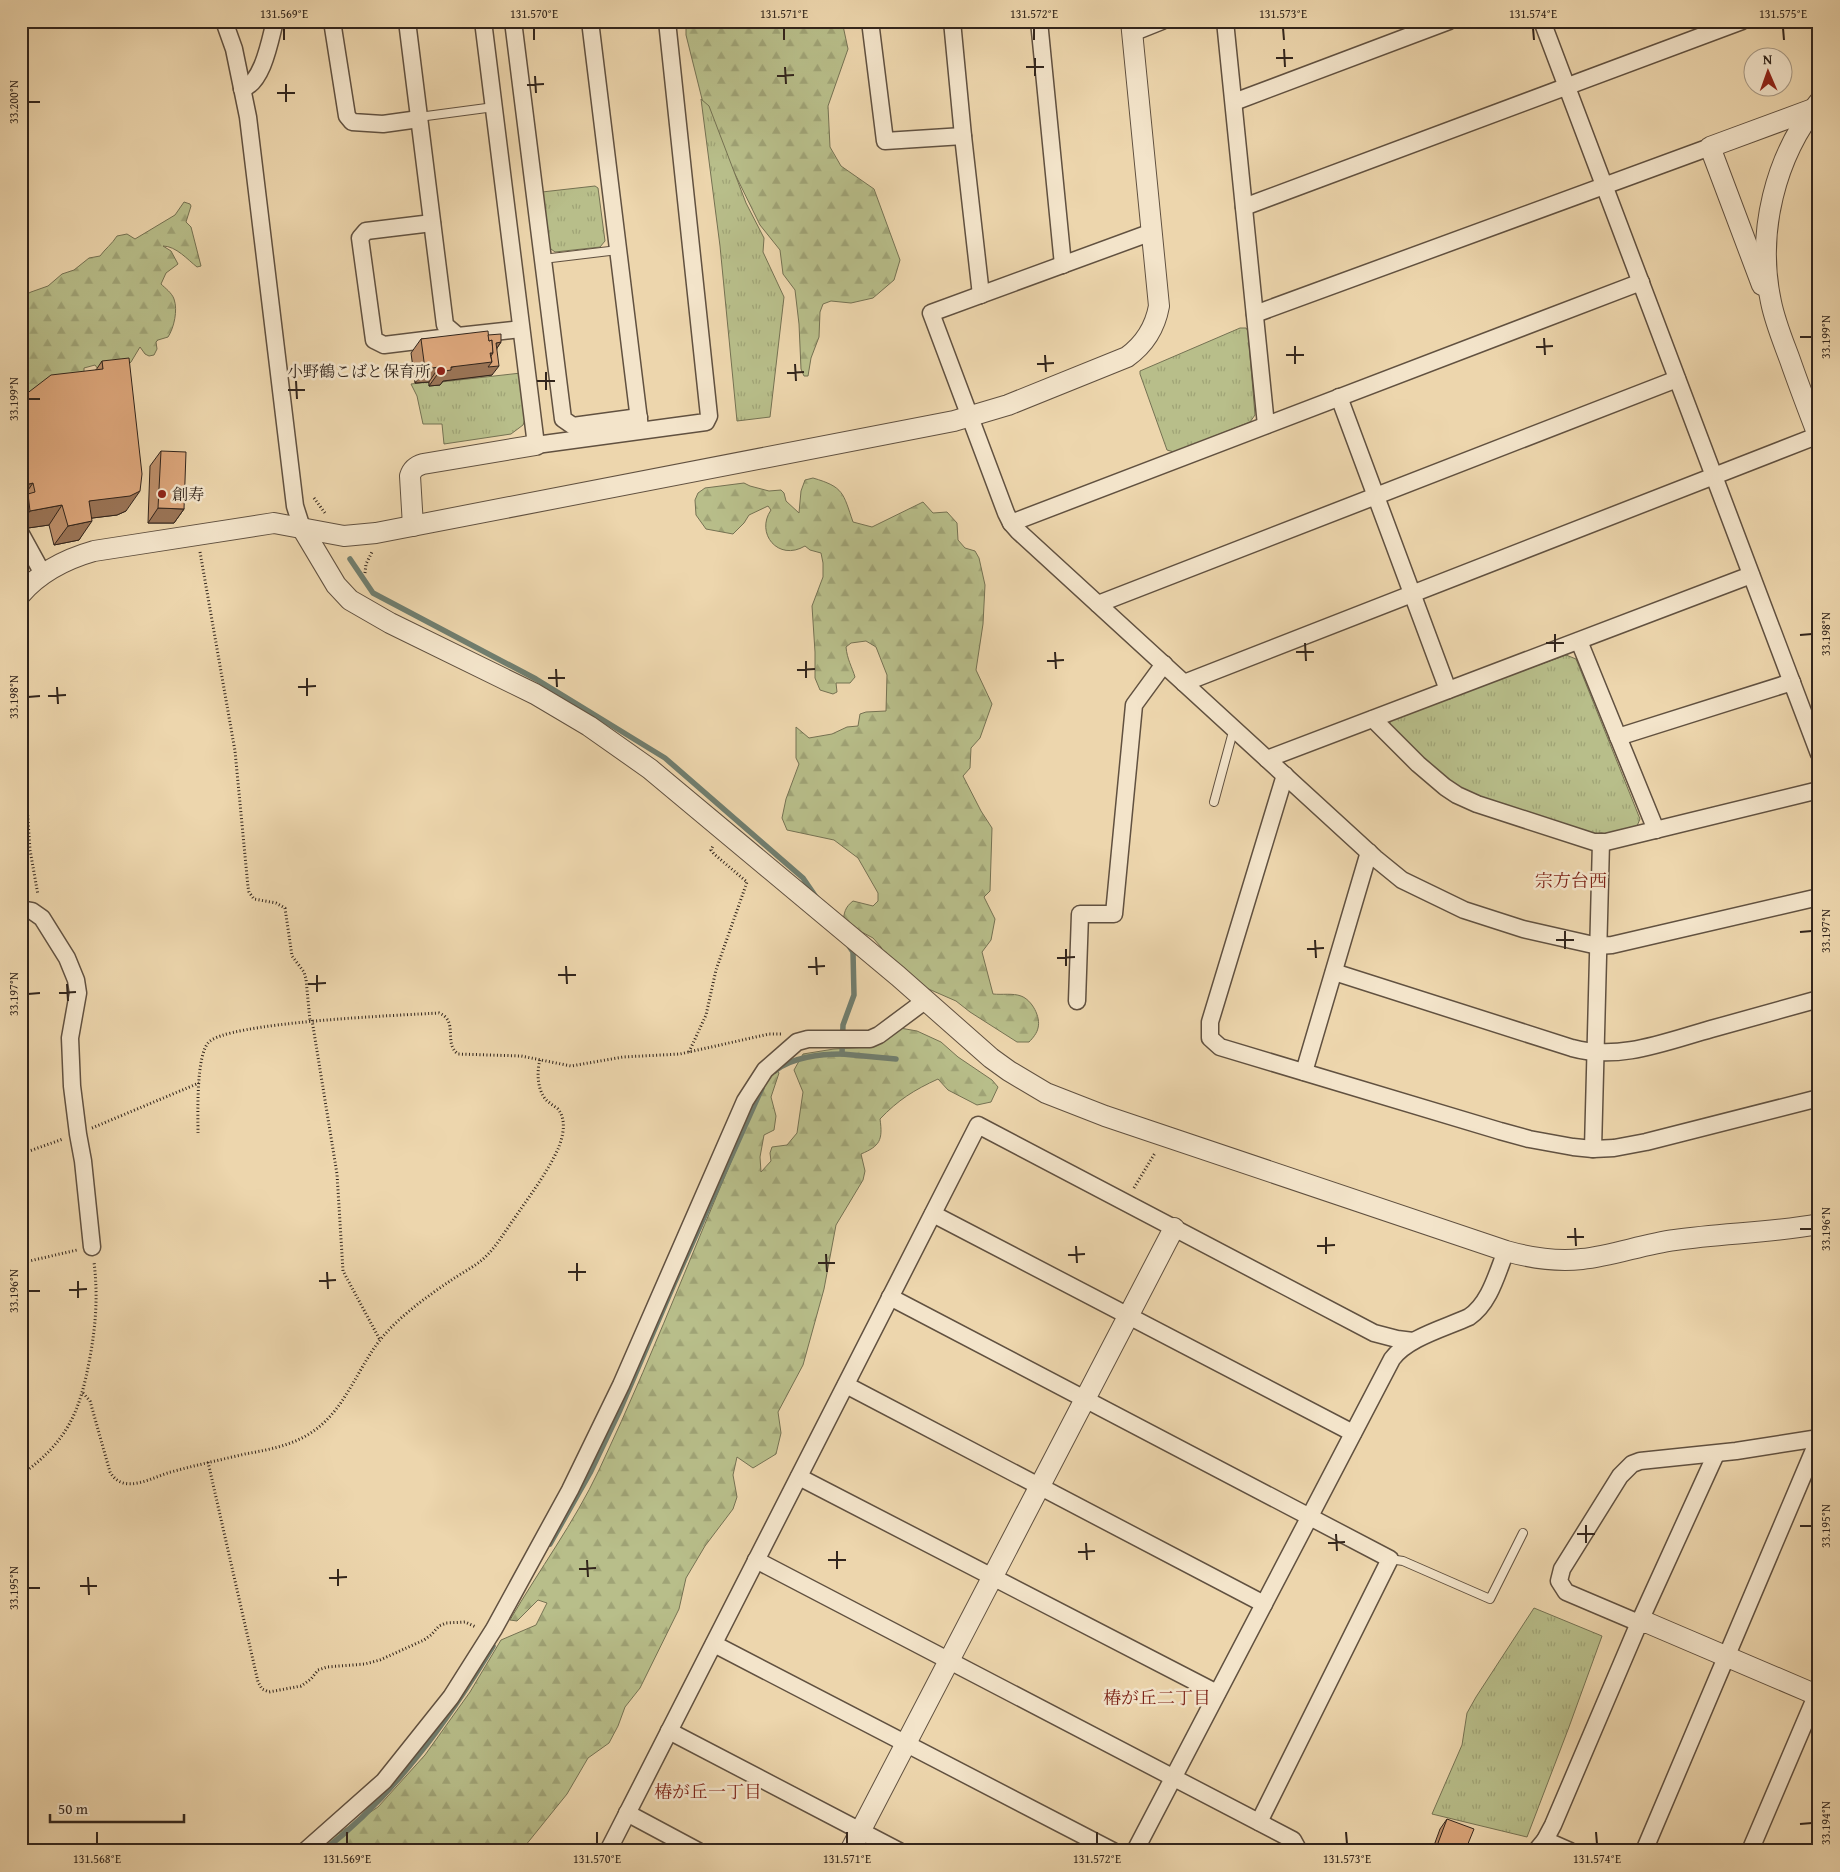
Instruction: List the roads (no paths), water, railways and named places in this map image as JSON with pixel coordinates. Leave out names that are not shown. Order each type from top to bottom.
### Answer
[{"type":"street","points":[[224,21],[234,49],[255,173],[295,506],[302,528],[336,585],[350,600],[372,614],[556,705],[619,747],[658,775],[926,1000],[976,1045],[1029,1083],[1062,1100],[1506,1251],[1543,1259],[1582,1259],[1675,1239],[1760,1233],[1819,1224]]},
{"type":"street","points":[[242,89],[252,84],[262,67],[275,21]]},
{"type":"street","points":[[332,21],[347,116],[352,122],[383,124],[419,118]]},
{"type":"street","points":[[407,21],[445,325],[458,336]]},
{"type":"street","points":[[483,21],[536,445]]},
{"type":"street","points":[[513,21],[563,419],[573,426],[706,422],[709,416],[667,21]]},
{"type":"street","points":[[590,21],[640,424]]},
{"type":"street","points":[[870,21],[885,141],[963,136]]},
{"type":"street","points":[[952,21],[981,295]]},
{"type":"street","points":[[1039,21],[1063,265]]},
{"type":"street","points":[[21,594],[43,574],[63,561],[94,551],[274,523],[344,536],[355,536],[413,526],[970,417],[1008,405],[1127,357],[1143,344],[1154,326],[1159,306],[1132,27],[1162,21]]},
{"type":"street","points":[[1225,21],[1266,425]]},
{"type":"street","points":[[1234,102],[1449,21]]},
{"type":"street","points":[[1542,21],[1819,754]]},
{"type":"street","points":[[1244,207],[1742,21]]},
{"type":"street","points":[[1256,314],[1710,147],[1816,105]]},
{"type":"street","points":[[1778,327],[1769,294],[1766,262],[1773,194],[1789,147],[1801,124],[1816,105]]},
{"type":"street","points":[[1184,683],[1818,436],[1710,147]]},
{"type":"street","points":[[432,224],[366,231],[360,238],[374,340],[384,345],[522,329]]},
{"type":"street","points":[[1152,232],[930,313],[1011,523],[1369,852],[1402,880],[1464,910],[1523,929],[1598,946],[1612,945],[1819,897]]},
{"type":"street","points":[[1011,523],[1641,282]]},
{"type":"street","points":[[1098,604],[1677,378]]},
{"type":"street","points":[[1339,398],[1448,690]]},
{"type":"street","points":[[413,526],[410,476],[417,466],[640,424]]},
{"type":"street","points":[[21,534],[43,574]]},
{"type":"street","points":[[1268,759],[1751,575]]},
{"type":"street","points":[[1579,641],[1656,830]]},
{"type":"street","points":[[1076,1001],[1080,914],[1114,914],[1134,705],[1164,664]]},
{"type":"street","points":[[1618,737],[1792,682]]},
{"type":"street","points":[[1373,719],[1418,764],[1457,795],[1486,807],[1590,841],[1601,842],[1656,830],[1819,790]]},
{"type":"street","points":[[1285,775],[1210,1022],[1210,1038],[1220,1047],[1529,1139],[1593,1149],[1614,1148],[1646,1142],[1819,1098]]},
{"type":"street","points":[[1593,1149],[1601,842]]},
{"type":"street","points":[[1304,1072],[1369,852]]},
{"type":"street","points":[[28,911],[42,918],[48,925],[67,958],[76,980],[78,993],[70,1038],[72,1086],[83,1161],[92,1246]]},
{"type":"street","points":[[1334,972],[1572,1048],[1596,1053],[1612,1053],[1649,1046],[1819,999]]},
{"type":"street","points":[[305,1851],[384,1781],[451,1697],[492,1633],[570,1490],[621,1385],[745,1101],[764,1070],[796,1042],[802,1040],[870,1039],[926,1000]]},
{"type":"street","points":[[608,1851],[978,1125],[1374,1333],[1413,1341]]},
{"type":"street","points":[[933,1214],[1354,1432]]},
{"type":"street","points":[[850,1851],[1174,1228]]},
{"type":"street","points":[[1135,1851],[1392,1359],[1398,1351],[1413,1341],[1463,1320],[1476,1312],[1486,1298],[1506,1251]]},
{"type":"street","points":[[890,1297],[1390,1559],[1259,1822]]},
{"type":"street","points":[[846,1386],[1264,1604]]},
{"type":"street","points":[[1644,1851],[1726,1658],[1819,1438],[1716,1454],[1640,1461],[1632,1464],[1620,1476],[1562,1568],[1559,1580],[1566,1592],[1639,1623],[1648,1623],[1726,1658],[1818,1694],[1752,1850]]},
{"type":"street","points":[[1570,1851],[1541,1846],[1553,1825],[1639,1623],[1716,1454]]},
{"type":"street","points":[[799,1477],[1217,1693]]},
{"type":"street","points":[[756,1560],[1293,1840],[1299,1851]]},
{"type":"street","points":[[714,1644],[1113,1851]]},
{"type":"street","points":[[669,1730],[899,1851]]},
{"type":"street","points":[[627,1813],[698,1851]]},
{"type":"lane","points":[[419,118],[494,107]]},
{"type":"lane","points":[[543,259],[618,250]]},
{"type":"lane","points":[[1214,802],[1234,728]]},
{"type":"lane","points":[[1390,1559],[1403,1561],[1490,1599],[1523,1533]]},
{"type":"waterway","points":[[350,559],[373,593],[536,679],[665,758],[803,878],[816,897]]},
{"type":"waterway","points":[[849,946],[853,952],[854,995],[843,1025],[842,1054],[896,1059]]},
{"type":"waterway","points":[[775,1071],[789,1062],[798,1059],[842,1054]]},
{"type":"waterway","points":[[550,1544],[590,1473],[620,1410],[762,1088]]},
{"type":"waterway","points":[[323,1851],[349,1830],[396,1782],[438,1730],[493,1646]]},
{"type":"place","name":"小野鶴こばと保育所","points":[[441,371]]},
{"type":"place","name":"創寿","points":[[162,494]]},
{"type":"district","name":"宗方台西","points":[[1571,880]]},
{"type":"district","name":"椿が丘二丁目","points":[[1157,1697]]},
{"type":"district","name":"椿が丘一丁目","points":[[708,1791]]}]
